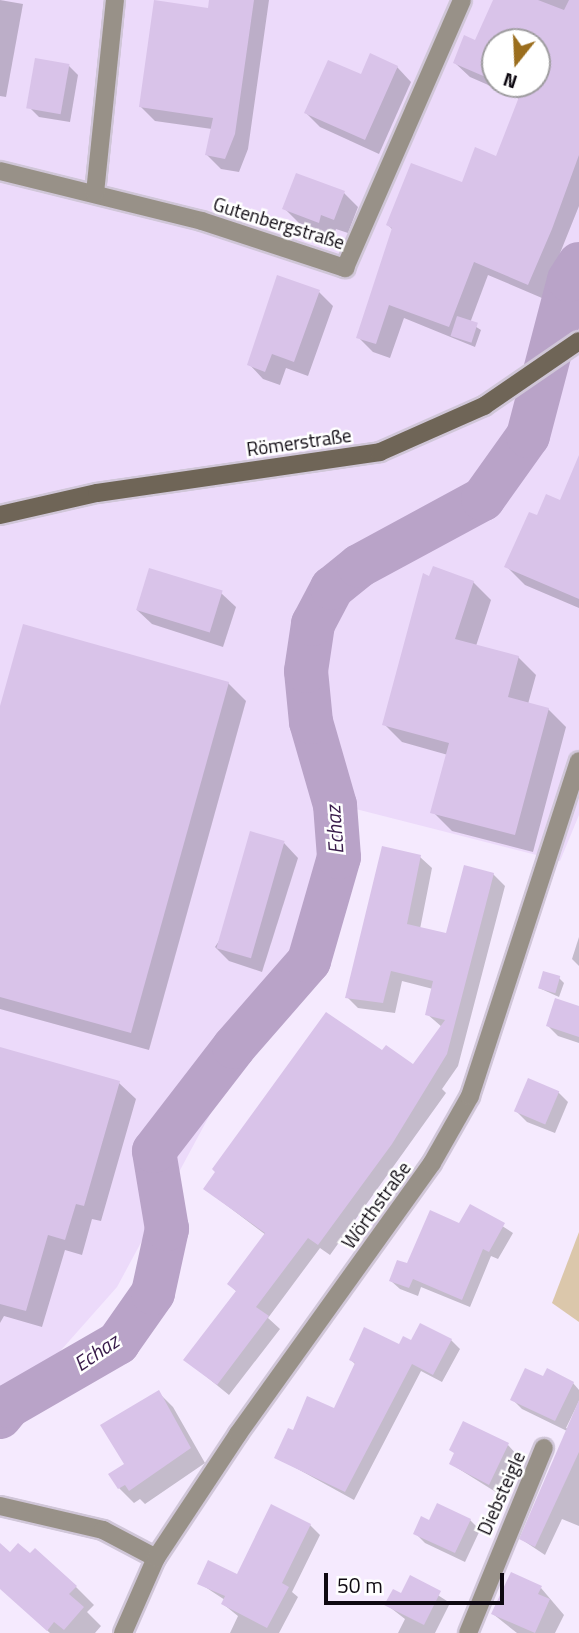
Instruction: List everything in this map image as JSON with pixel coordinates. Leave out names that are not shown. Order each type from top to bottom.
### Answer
[{"type":"main road","name":"Römerstraße","points":[[0,515],[97,493],[380,452],[484,407],[579,341]]},
{"type":"street","points":[[95,193],[115,0]]},
{"type":"street","name":"Gutenbergstraße","points":[[0,171],[202,221],[345,268],[462,0]]},
{"type":"street","name":"Wörthstraße","points":[[123,1633],[156,1558],[238,1434],[432,1163],[470,1096],[579,761]]},
{"type":"street","name":"Diebsteigle","points":[[468,1633],[544,1448]]},
{"type":"street","points":[[3,1506],[103,1530],[156,1558]]},
{"type":"shaded area","points":[[0,0],[579,0],[579,815],[560,861],[340,805],[309,931],[117,1287],[0,1419]]},
{"type":"shaded area","points":[[579,1232],[579,1322],[552,1303]]},
{"type":"building","points":[[154,0],[208,8],[209,0],[254,0],[235,134],[225,159],[205,155],[213,118],[139,107]]},
{"type":"building","points":[[493,0],[538,0],[564,10],[569,0],[579,0],[579,155],[552,229],[528,285],[474,262],[449,327],[389,305],[376,344],[356,338],[392,228],[386,225],[411,163],[462,182],[475,147],[496,156],[519,98],[551,98],[551,28],[481,28],[481,75],[453,63],[464,35],[475,40]]},
{"type":"building","points":[[370,53],[398,66],[365,140],[304,113],[328,60],[361,74]]},
{"type":"building","points":[[35,58],[69,64],[61,114],[26,108]]},
{"type":"building","points":[[296,173],[345,191],[334,220],[321,215],[319,223],[282,209]]},
{"type":"building","points":[[277,275],[320,290],[294,362],[272,354],[265,372],[247,365]]},
{"type":"building","points":[[457,316],[478,323],[471,343],[451,336]]},
{"type":"building","points":[[579,455],[579,599],[504,567],[529,512],[537,515],[546,494],[560,500]]},
{"type":"building","points":[[433,566],[474,581],[455,639],[519,656],[508,697],[549,708],[515,835],[430,813],[449,743],[382,725],[423,573],[429,576]]},
{"type":"building","points":[[149,568],[223,591],[210,633],[136,610]]},
{"type":"building","points":[[23,624],[229,682],[131,1033],[0,997],[0,706]]},
{"type":"building","points":[[250,831],[285,841],[251,958],[216,948]]},
{"type":"building","points":[[382,846],[421,855],[407,924],[446,933],[464,865],[494,873],[447,1054],[392,1144],[318,1245],[308,1238],[256,1307],[269,1316],[217,1385],[183,1360],[236,1291],[227,1284],[265,1233],[203,1189],[215,1172],[212,1169],[326,1012],[382,1050],[386,1045],[413,1064],[445,1020],[425,1015],[433,981],[391,971],[383,1003],[345,998]]},
{"type":"building","points":[[543,971],[560,976],[555,993],[538,988]]},
{"type":"building","points":[[555,998],[579,1006],[579,1037],[546,1026]]},
{"type":"building","points":[[0,1047],[120,1081],[84,1206],[76,1204],[65,1240],[48,1235],[26,1311],[0,1304]]},
{"type":"building","points":[[528,1078],[559,1091],[545,1124],[514,1111]]},
{"type":"building","points":[[470,1204],[505,1223],[489,1252],[483,1249],[462,1300],[413,1279],[409,1288],[389,1281],[397,1260],[407,1263],[430,1210],[459,1223]]},
{"type":"building","points":[[420,1323],[452,1339],[433,1375],[412,1364],[345,1492],[274,1458],[288,1428],[293,1430],[307,1396],[334,1408],[355,1363],[349,1360],[364,1327],[399,1344],[403,1336],[411,1340]]},
{"type":"building","points":[[525,1368],[543,1376],[547,1368],[574,1382],[555,1421],[510,1400]]},
{"type":"building","points":[[159,1390],[191,1448],[129,1491],[125,1485],[118,1489],[108,1474],[124,1464],[100,1425]]},
{"type":"building","points":[[579,1400],[579,1452],[535,1547],[519,1539]]},
{"type":"building","points":[[463,1421],[509,1443],[489,1485],[449,1464],[454,1453],[449,1450]]},
{"type":"building","points":[[437,1503],[471,1519],[455,1553],[413,1534],[421,1516],[429,1520]]},
{"type":"building","points":[[271,1504],[311,1524],[282,1583],[289,1587],[267,1628],[221,1604],[225,1596],[197,1584],[208,1560],[237,1574]]},
{"type":"building","points":[[0,1543],[10,1552],[18,1543],[30,1553],[35,1548],[77,1586],[69,1594],[84,1607],[64,1630],[54,1622],[47,1631],[0,1589]]},
{"type":"building","points":[[511,1572],[542,1586],[538,1594],[550,1599],[535,1633],[491,1614]]},
{"type":"building","points":[[410,1575],[441,1591],[424,1625],[384,1605],[393,1589],[401,1593]]},
{"type":"waterway","name":"Echaz","points":[[0,1417],[9,1406],[118,1343],[153,1293],[167,1229],[154,1151],[234,1047],[309,961],[339,857],[335,805],[311,722],[306,671],[313,624],[332,588],[359,566],[483,499],[528,436],[569,280],[579,264]]}]
